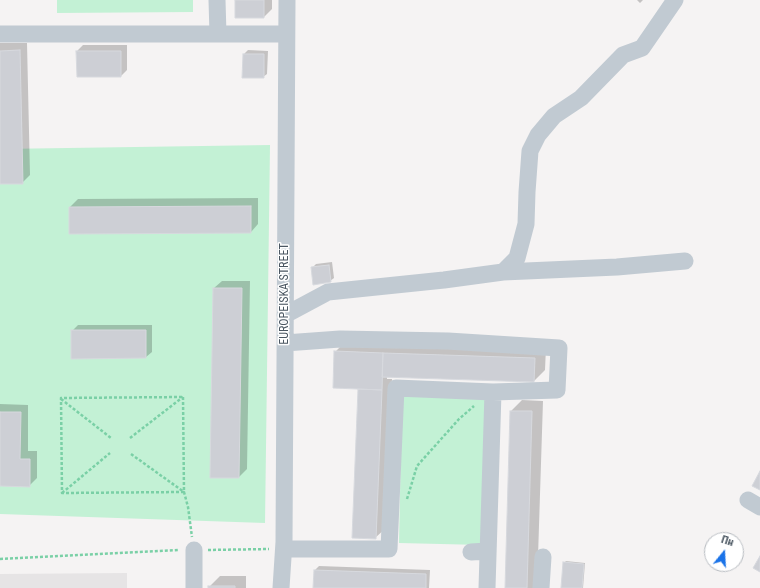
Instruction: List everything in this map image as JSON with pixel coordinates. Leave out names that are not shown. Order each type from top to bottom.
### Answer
[{"type":"street","points":[[217,0],[218,34]]},
{"type":"street","name":"EUROPEISKA STREET","points":[[281,588],[284,549],[287,0]]},
{"type":"street","points":[[503,272],[517,258],[526,224],[530,151],[538,135],[554,116],[581,98],[623,55],[642,48],[675,0]]},
{"type":"street","points":[[0,34],[286,34]]},
{"type":"street","points":[[285,315],[328,292],[444,280],[503,272],[617,267],[685,261]]},
{"type":"street","points":[[284,549],[390,549],[396,388],[493,392],[557,390],[559,348],[448,341],[340,339],[285,343]]},
{"type":"street","points":[[487,588],[493,392]]},
{"type":"street","points":[[194,550],[194,588]]},
{"type":"street","points":[[471,552],[488,551]]},
{"type":"street","points":[[541,588],[542,557]]},
{"type":"path","points":[[183,397],[184,492],[188,507],[194,550]]},
{"type":"path","points":[[61,398],[183,397]]},
{"type":"path","points":[[130,438],[183,397]]},
{"type":"path","points":[[61,398],[111,438]]},
{"type":"path","points":[[61,398],[62,493]]},
{"type":"path","points":[[405,504],[417,466],[459,419],[476,405]]},
{"type":"path","points":[[62,493],[110,453]]},
{"type":"path","points":[[131,454],[184,492]]},
{"type":"path","points":[[62,493],[184,492]]},
{"type":"path","points":[[0,559],[194,550],[284,549]]},
{"type":"shaded area","points":[[127,573],[127,588],[0,588],[0,574]]},
{"type":"green space","points":[[57,0],[193,0],[193,12],[57,13]]},
{"type":"green space","points":[[270,145],[265,523],[0,514],[0,149]]},
{"type":"green space","points":[[402,393],[485,398],[482,545],[399,543]]},
{"type":"building","points":[[235,0],[264,0],[264,18],[235,18]]},
{"type":"building","points":[[20,50],[23,184],[0,184],[0,51]]},
{"type":"building","points":[[76,51],[121,51],[121,77],[77,77]]},
{"type":"building","points":[[243,54],[264,54],[264,78],[242,78]]},
{"type":"building","points":[[251,206],[251,233],[69,234],[69,207]]},
{"type":"building","points":[[329,265],[331,282],[313,285],[311,267]]},
{"type":"building","points":[[213,288],[242,288],[239,478],[210,478]]},
{"type":"building","points":[[71,330],[146,330],[146,358],[71,359]]},
{"type":"building","points":[[334,351],[383,353],[382,390],[333,388]]},
{"type":"building","points":[[383,353],[535,358],[534,382],[382,377]]},
{"type":"building","points":[[358,389],[382,390],[376,539],[352,538]]},
{"type":"building","points":[[510,411],[532,411],[527,588],[505,588]]},
{"type":"building","points":[[0,412],[21,412],[20,459],[30,459],[30,487],[0,486]]},
{"type":"building","points":[[760,471],[760,490],[752,486]]},
{"type":"building","points":[[760,556],[760,572],[753,568]]},
{"type":"building","points":[[563,562],[584,564],[582,588],[561,588]]},
{"type":"building","points":[[314,570],[426,574],[426,588],[313,588]]},
{"type":"building","points":[[208,586],[235,586],[235,588],[208,588]]}]
